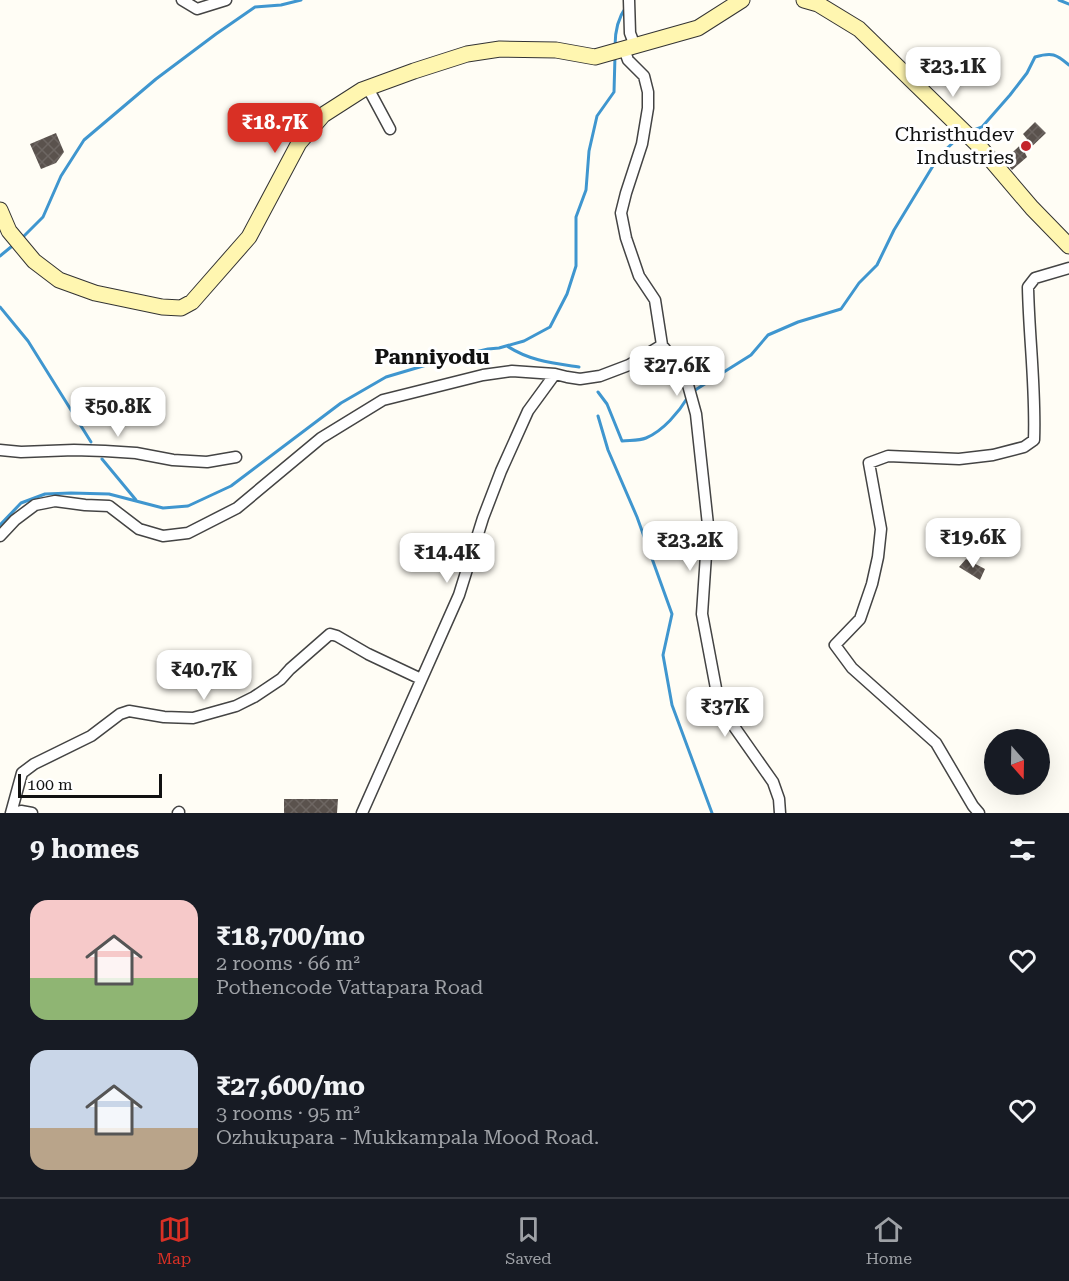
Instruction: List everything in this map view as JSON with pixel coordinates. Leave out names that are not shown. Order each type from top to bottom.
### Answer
[{"type":"main road","points":[[0,210],[9,231],[34,261],[59,280],[95,292],[162,307],[181,308],[192,302],[249,237],[299,143],[323,116],[362,90],[466,54],[500,49],[556,50],[595,57],[698,28],[742,0]]},
{"type":"main road","points":[[804,0],[818,4],[859,29],[980,147],[1032,208],[1069,246]]},
{"type":"street","points":[[182,0],[197,9],[226,0]]},
{"type":"street","points":[[629,0],[630,33],[626,48],[628,60],[644,76],[648,92],[648,108],[642,144],[621,213],[626,238],[639,276],[655,300],[662,345],[685,374],[696,414],[708,525],[702,614],[718,699],[728,718],[773,782],[779,799],[780,813]]},
{"type":"street","points":[[368,88],[390,129]]},
{"type":"street","points":[[979,813],[936,743],[852,668],[835,645],[860,619],[878,557],[881,529],[869,463],[888,456],[959,459],[1024,447],[1034,440],[1035,415],[1028,322],[1028,286],[1035,278],[1069,267]]},
{"type":"street","points":[[0,536],[15,520],[35,505],[55,501],[109,506],[139,529],[163,536],[188,533],[237,508],[321,438],[383,400],[483,375],[512,371],[555,374],[580,379],[600,376],[629,364],[662,345]]},
{"type":"street","points":[[362,813],[459,595],[483,518],[501,471],[528,411],[555,374]]},
{"type":"street","points":[[0,450],[105,451],[207,462],[236,457]]},
{"type":"street","points":[[32,813],[21,811],[12,813],[22,773],[34,764],[91,736],[120,714],[129,711],[164,717],[193,718],[236,706],[281,679],[330,634],[421,679]]},
{"type":"building","name":"Christhudev Industries","points":[[1035,122],[1046,133],[1025,153],[1027,157],[1012,170],[1004,160],[1027,139],[1023,134]]},
{"type":"building","points":[[56,133],[64,152],[56,163],[41,169],[30,144]]},
{"type":"building","points":[[966,559],[985,569],[980,580],[959,567]]},
{"type":"building","points":[[284,799],[338,799],[337,813],[284,813]]},
{"type":"waterway","points":[[24,236],[43,217],[61,176],[84,140],[156,79],[255,7],[281,5],[301,0]]},
{"type":"waterway","points":[[1059,0],[1069,4]]},
{"type":"waterway","points":[[615,46],[618,25],[626,7]]},
{"type":"waterway","points":[[974,130],[982,127],[1010,95],[1027,73],[1035,57],[1054,55],[1069,65]]},
{"type":"waterway","points":[[0,525],[21,503],[45,494],[109,494],[163,508],[188,506],[231,486],[341,403],[386,377],[450,358],[524,341],[550,327],[567,294],[576,266],[576,217],[586,190],[589,151],[597,116],[614,92],[615,56]]},
{"type":"waterway","points":[[692,392],[751,355],[768,335],[798,322],[841,309],[859,283],[877,265],[894,230],[939,156],[960,136]]},
{"type":"waterway","points":[[0,256],[11,247]]},
{"type":"waterway","points":[[0,307],[28,341],[91,442]]},
{"type":"waterway","points":[[507,346],[550,363],[579,367]]},
{"type":"waterway","points":[[598,392],[607,404],[622,441],[643,439],[652,435],[675,415],[688,397]]},
{"type":"waterway","points":[[598,416],[608,450],[637,517],[672,614],[663,655],[672,705],[712,813]]},
{"type":"waterway","points":[[102,459],[136,500]]},
{"type":"place","name":"Christhudev Industries","points":[[1026,146]]},
{"type":"district","name":"Panniyodu","points":[[432,357]]}]
